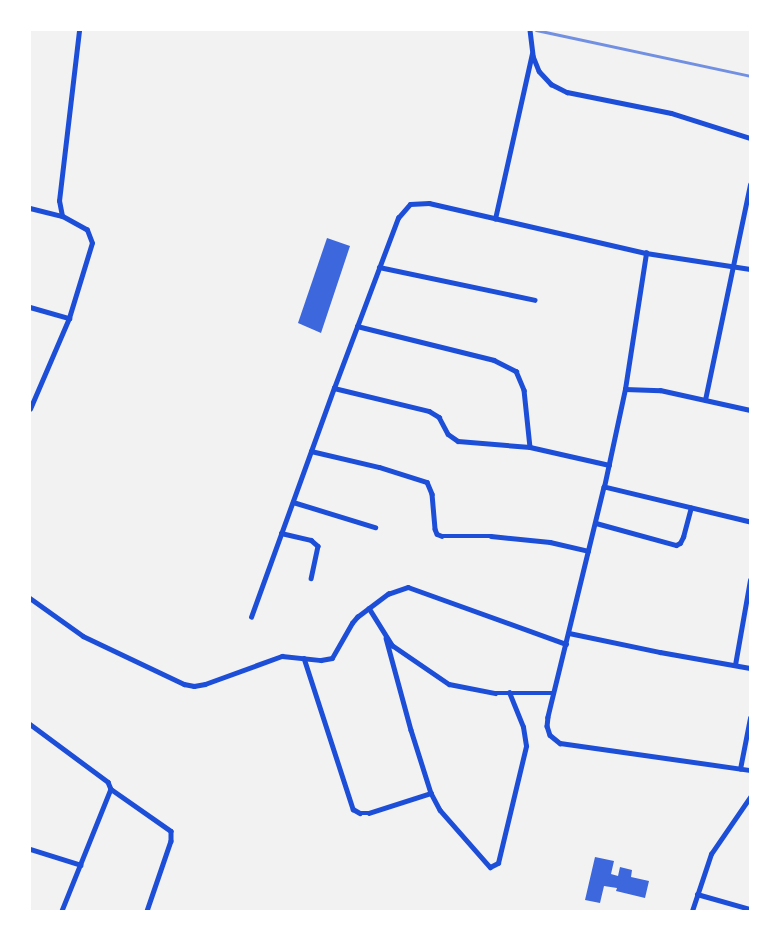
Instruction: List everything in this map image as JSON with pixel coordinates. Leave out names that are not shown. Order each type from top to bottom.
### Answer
[{"type":"street","points":[[62,216],[59,201],[79,30]]},
{"type":"street","points":[[530,30],[532,53],[538,71],[551,84],[567,92],[671,113],[750,138]]},
{"type":"street","points":[[495,219],[532,53]]},
{"type":"street","points":[[705,400],[750,185]]},
{"type":"street","points":[[251,617],[398,218],[410,204],[429,203],[646,254],[750,269]]},
{"type":"street","points":[[30,208],[62,216],[86,230],[92,243],[69,318],[30,408]]},
{"type":"street","points":[[646,254],[625,389],[596,523],[569,633],[564,642],[547,726],[550,735],[560,743],[750,770]]},
{"type":"street","points":[[379,268],[535,300]]},
{"type":"street","points":[[30,307],[69,318]]},
{"type":"street","points":[[357,326],[494,360],[510,367],[520,378],[524,390],[530,447]]},
{"type":"street","points":[[334,388],[434,413],[439,417],[448,434],[458,441],[530,447],[609,465]]},
{"type":"street","points":[[625,389],[660,390],[750,410]]},
{"type":"street","points":[[311,451],[379,467],[427,482],[432,494],[435,529],[437,534],[442,536],[491,536],[568,544],[588,550]]},
{"type":"street","points":[[604,487],[750,522]]},
{"type":"street","points":[[292,502],[375,527]]},
{"type":"street","points":[[596,523],[676,545],[683,537],[691,508]]},
{"type":"street","points":[[281,533],[311,540],[318,546],[311,578]]},
{"type":"street","points":[[735,665],[750,580]]},
{"type":"street","points":[[30,598],[83,636],[184,684],[205,684],[282,656],[321,660],[332,658],[352,623],[388,594],[408,587],[564,642]]},
{"type":"street","points":[[369,608],[386,638],[410,730],[431,793],[440,810],[486,865],[494,867],[498,863],[526,746],[523,727],[508,693]]},
{"type":"street","points":[[569,633],[750,668]]},
{"type":"street","points":[[386,638],[403,654],[449,684],[481,692],[554,693]]},
{"type":"street","points":[[304,658],[353,809],[360,813],[369,812],[431,793]]},
{"type":"street","points":[[740,769],[750,718]]},
{"type":"street","points":[[30,724],[108,782],[111,789],[171,832],[171,840],[147,911]]},
{"type":"street","points":[[62,911],[111,789]]},
{"type":"street","points":[[692,911],[711,854],[750,798]]},
{"type":"street","points":[[30,849],[81,865]]},
{"type":"street","points":[[697,894],[750,908]]},
{"type":"building","points":[[327,238],[350,246],[321,333],[298,323]]},
{"type":"building","points":[[595,857],[614,861],[611,874],[618,876],[620,867],[632,870],[631,877],[649,881],[645,898],[616,891],[617,888],[604,886],[600,903],[585,900]]},
{"type":"railway","points":[[536,30],[750,76]]}]
